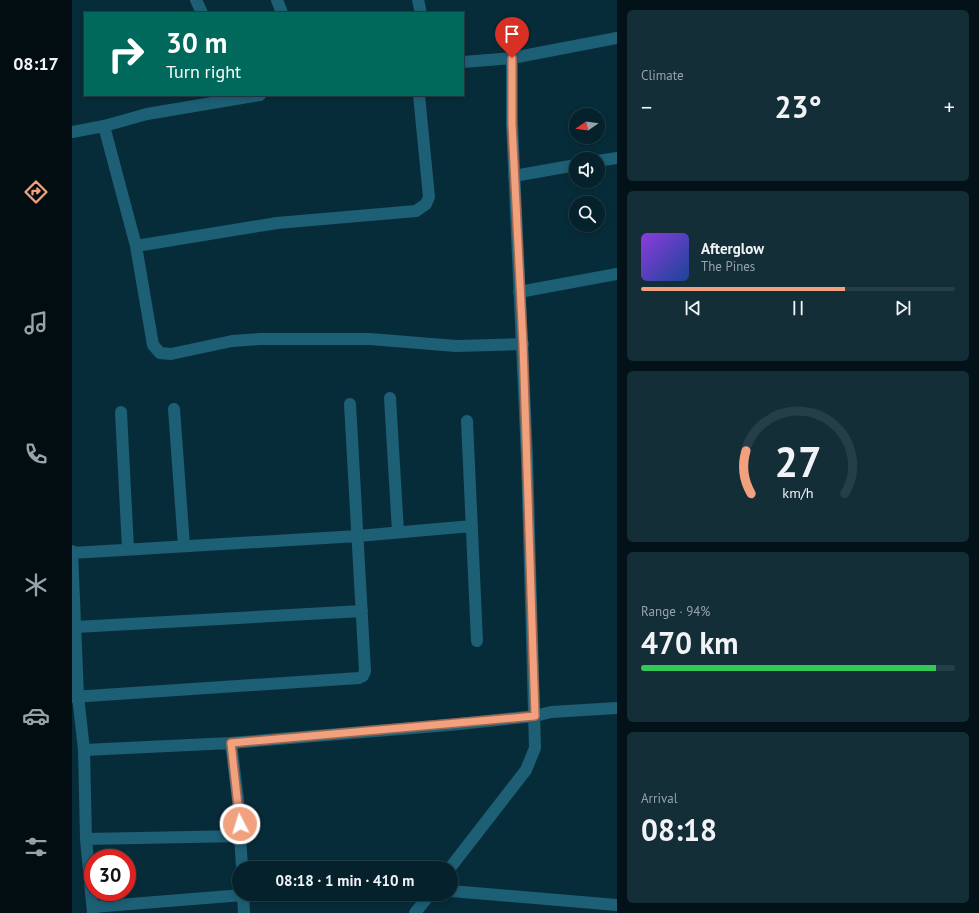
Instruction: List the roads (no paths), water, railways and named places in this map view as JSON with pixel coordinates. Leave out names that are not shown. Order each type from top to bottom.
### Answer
[{"type":"street","points":[[196,0],[202,12]]},
{"type":"street","points":[[277,0],[282,12]]},
{"type":"street","points":[[418,0],[421,12]]},
{"type":"street","points":[[464,62],[512,58],[617,38]]},
{"type":"street","points":[[455,861],[526,770],[535,748],[523,344],[519,292],[514,176],[512,58]]},
{"type":"street","points":[[72,132],[104,126],[147,114],[230,97],[245,96]]},
{"type":"street","points":[[136,246],[277,223],[416,211],[426,204],[429,197],[419,96]]},
{"type":"street","points":[[104,126],[136,246],[153,345],[160,353],[171,354],[232,341],[268,338],[370,338],[456,346],[523,344]]},
{"type":"street","points":[[605,160],[617,158]]},
{"type":"street","points":[[514,176],[569,166]]},
{"type":"street","points":[[519,292],[617,274]]},
{"type":"street","points":[[390,398],[398,532]]},
{"type":"street","points":[[75,696],[359,678],[363,676],[365,671],[350,404]]},
{"type":"street","points":[[174,409],[184,546]]},
{"type":"street","points":[[121,412],[128,549]]},
{"type":"street","points":[[467,421],[477,641]]},
{"type":"street","points":[[232,896],[93,910],[86,839],[84,750],[75,696],[76,627],[72,552],[358,536],[472,526]]},
{"type":"street","points":[[76,627],[362,611]]},
{"type":"street","points":[[84,750],[231,743],[535,716],[551,712],[617,708]]},
{"type":"street","points":[[231,743],[242,836],[242,861]]},
{"type":"street","points":[[86,839],[242,836]]},
{"type":"street","points":[[458,892],[617,904],[615,913]]},
{"type":"street","points":[[243,901],[244,913]]},
{"type":"street","points":[[414,913],[424,901]]}]
